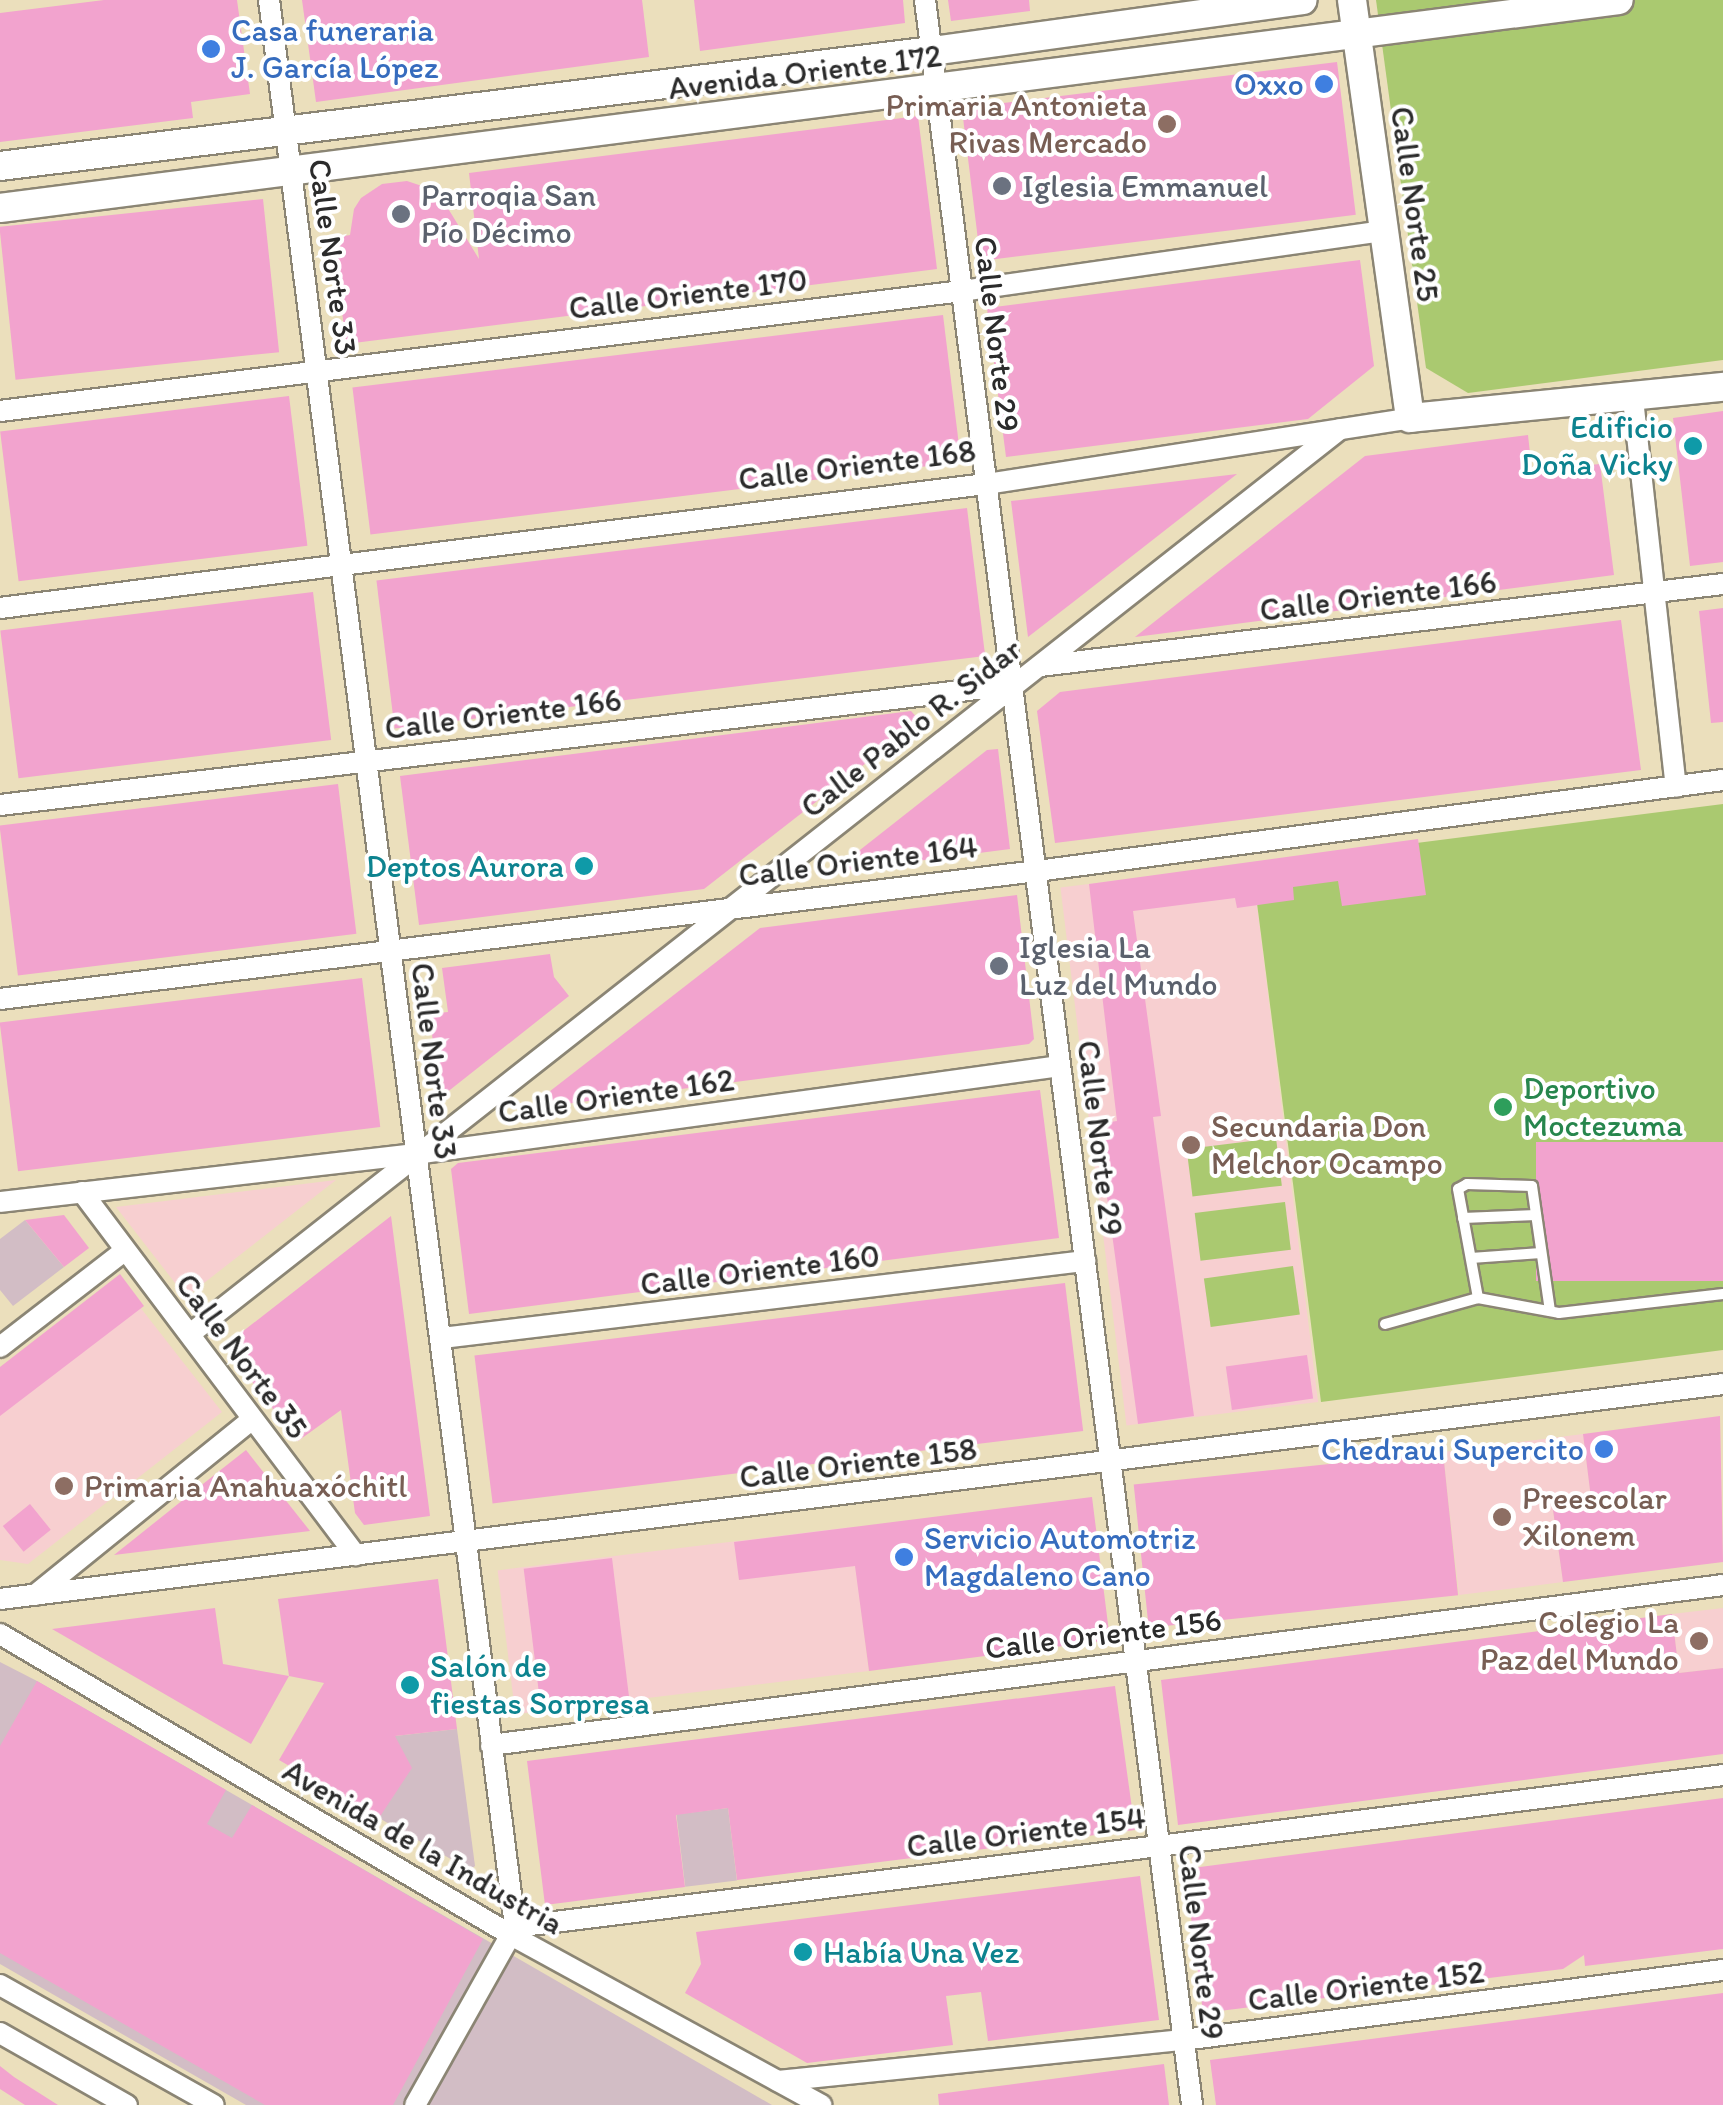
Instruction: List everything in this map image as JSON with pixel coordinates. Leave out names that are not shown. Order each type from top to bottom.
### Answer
[{"type":"street","name":"Calle Norte 33","points":[[269,0],[442,1338],[513,1931]]},
{"type":"street","name":"Calle Norte 29","points":[[925,0],[1192,2105]]},
{"type":"street","name":"Avenida Oriente 172","points":[[0,166],[932,51],[1303,0]]},
{"type":"street","name":"Calle Norte 25","points":[[1352,0],[1410,418]]},
{"type":"street","name":"Avenida Oriente 172","points":[[0,208],[1619,0]]},
{"type":"street","name":"Calle Oriente 170","points":[[0,411],[962,291],[1382,231]]},
{"type":"street","name":"Calle Oriente 168","points":[[0,608],[986,484],[1410,418],[1723,387]]},
{"type":"street","points":[[1633,398],[1676,787]]},
{"type":"street","name":"Calle Pablo R. Sidar","points":[[190,1334],[1340,429]]},
{"type":"street","name":"Calle Oriente 166","points":[[1040,666],[1723,584]]},
{"type":"street","name":"Calle Oriente 166","points":[[0,805],[1013,684]]},
{"type":"street","name":"Calle Oriente 164","points":[[0,999],[1036,871],[1723,780]]},
{"type":"street","name":"Calle Oriente 162","points":[[0,1202],[416,1154],[1060,1066]]},
{"type":"street","name":"Calle Norte 35","points":[[82,1192],[356,1556]]},
{"type":"street","points":[[0,1346],[124,1252]]},
{"type":"street","name":"Calle Oriente 160","points":[[442,1338],[1086,1261]]},
{"type":"street","name":"Calle Oriente 158","points":[[0,1599],[466,1544],[1723,1384]]},
{"type":"street","points":[[34,1596],[252,1419]]},
{"type":"street","name":"Calle Oriente 156","points":[[492,1745],[1723,1584]]},
{"type":"street","name":"Avenida de la Industria","points":[[0,1634],[821,2105]]},
{"type":"street","name":"Calle Oriente 154","points":[[513,1931],[1723,1775]]},
{"type":"street","points":[[415,2105],[513,1931]]},
{"type":"street","name":"Calle Oriente 152","points":[[778,2081],[1183,2040],[1723,1970]]},
{"type":"street","points":[[0,1985],[214,2105]]},
{"type":"street","points":[[0,2032],[127,2105]]},
{"type":"lane","points":[[1478,1298],[1458,1189],[1467,1184],[1532,1186],[1550,1310]]},
{"type":"lane","points":[[1463,1218],[1536,1214]]},
{"type":"lane","points":[[1471,1258],[1542,1253]]},
{"type":"lane","points":[[1386,1324],[1478,1298],[1550,1310],[1723,1294]]},
{"type":"shaded area","name":"Secundaria Don Melchor Ocampo","points":[[1252,864],[1318,1402],[1126,1425],[1060,888]]},
{"type":"shaded area","points":[[336,1180],[186,1297],[116,1207]]},
{"type":"shaded area","points":[[25,1220],[64,1267],[13,1306],[0,1290],[0,1239]]},
{"type":"shaded area","name":"Primaria Anahuaxóchitl","points":[[118,1279],[222,1412],[28,1564],[0,1560],[0,1370]]},
{"type":"shaded area","name":"Preescolar Xilonem","points":[[1583,1434],[1592,1505],[1553,1511],[1563,1582],[1459,1595],[1443,1452]]},
{"type":"shaded area","points":[[851,1527],[869,1671],[515,1714],[498,1570]]},
{"type":"shaded area","name":"Colegio La Paz del Mundo","points":[[1723,1608],[1723,1668],[1679,1673],[1672,1614]]},
{"type":"shaded area","points":[[0,1662],[772,2105],[246,2105],[0,1964]]},
{"type":"shaded area","points":[[457,1729],[475,1866],[470,1870],[379,1818],[395,1736]]},
{"type":"shaded area","points":[[728,1808],[737,1880],[685,1887],[676,1814]]},
{"type":"green space","points":[[1376,0],[1723,0],[1723,360],[1468,393],[1426,368]]},
{"type":"green space","name":"Deportivo Moctezuma","points":[[1723,804],[1723,1350],[1321,1402],[1252,864]]},
{"type":"green space","points":[[1276,1138],[1282,1186],[1193,1197],[1187,1149]]},
{"type":"green space","points":[[1285,1202],[1291,1250],[1201,1261],[1195,1213]]},
{"type":"green space","points":[[1293,1266],[1300,1315],[1211,1327],[1204,1279]]},
{"type":"building","points":[[104,0],[237,0],[250,94],[191,102],[193,118],[0,142],[0,13]]},
{"type":"building","points":[[302,0],[642,0],[649,57],[316,102]]},
{"type":"building","points":[[694,0],[903,0],[905,23],[700,51]]},
{"type":"building","points":[[948,0],[1029,0],[1030,11],[951,21]]},
{"type":"building","points":[[1337,62],[1356,215],[981,261],[962,108]]},
{"type":"building","points":[[918,116],[937,269],[346,344],[333,238],[350,235],[354,209],[361,198],[382,184],[407,181],[431,189],[441,197],[479,259],[469,173]]},
{"type":"building","points":[[263,199],[279,352],[16,380],[0,227]]},
{"type":"building","points":[[1360,260],[1374,366],[1308,419],[1006,457],[987,308]]},
{"type":"building","points":[[943,315],[961,462],[370,534],[352,388]]},
{"type":"building","points":[[289,396],[307,546],[19,581],[0,431]]},
{"type":"building","points":[[1723,411],[1723,562],[1690,566],[1673,418]]},
{"type":"building","points":[[1528,435],[1532,471],[1600,464],[1614,575],[1135,637],[1365,456]]},
{"type":"building","points":[[1237,474],[1072,603],[1028,637],[1011,501]]},
{"type":"building","points":[[967,508],[985,656],[395,728],[376,581]]},
{"type":"building","points":[[313,592],[331,740],[19,778],[0,630]]},
{"type":"building","points":[[1723,608],[1723,722],[1711,723],[1699,611]]},
{"type":"building","points":[[1621,620],[1641,770],[1055,843],[1037,711],[1060,692]]},
{"type":"building","points":[[911,711],[920,721],[704,889],[419,925],[400,776]]},
{"type":"building","points":[[998,749],[1010,849],[832,872],[987,750]]},
{"type":"building","points":[[338,784],[356,934],[18,975],[0,826]]},
{"type":"building","points":[[1418,839],[1426,895],[1342,906],[1338,881],[1293,887],[1294,900],[1237,908],[1235,898],[1133,911],[1161,1116],[1153,1117],[1194,1416],[1138,1424],[1097,1124],[1117,1121],[1089,884]]},
{"type":"building","points":[[1017,895],[1034,1039],[1029,1044],[527,1109],[760,928]]},
{"type":"building","points":[[550,954],[554,977],[569,996],[441,1097],[429,1014],[448,1012],[442,968]]},
{"type":"building","points":[[362,978],[380,1127],[18,1171],[0,1022]]},
{"type":"building","points":[[1040,1090],[1059,1238],[469,1314],[451,1169],[458,1163]]},
{"type":"building","points":[[1536,1142],[1723,1142],[1723,1281],[1536,1281]]},
{"type":"building","points":[[64,1215],[89,1248],[64,1267],[25,1220]]},
{"type":"building","points":[[391,1216],[430,1516],[364,1525],[355,1513],[341,1410],[298,1441],[224,1346]]},
{"type":"building","points":[[120,1274],[144,1306],[0,1416],[0,1367]]},
{"type":"building","points":[[1065,1283],[1083,1431],[493,1503],[474,1356]]},
{"type":"building","points":[[1307,1355],[1313,1399],[1232,1410],[1226,1366]]},
{"type":"building","points":[[1720,1416],[1723,1562],[1563,1582],[1553,1510],[1592,1506],[1583,1434]]},
{"type":"building","points":[[246,1450],[310,1531],[114,1555],[218,1472]]},
{"type":"building","points":[[1443,1452],[1458,1595],[1149,1628],[1134,1485]]},
{"type":"building","points":[[1092,1497],[1110,1640],[869,1671],[855,1566],[739,1580],[734,1542]]},
{"type":"building","points":[[30,1504],[51,1530],[24,1552],[3,1526]]},
{"type":"building","points":[[612,1558],[630,1702],[541,1713],[524,1569]]},
{"type":"building","points":[[438,1579],[457,1729],[395,1736],[412,1768],[379,1818],[279,1760],[324,1683],[289,1676],[278,1599]]},
{"type":"building","points":[[215,1608],[223,1664],[289,1676],[251,1744],[52,1629]]},
{"type":"building","points":[[1672,1614],[1679,1673],[1723,1668],[1723,1754],[1178,1825],[1161,1680]]},
{"type":"building","points":[[37,1681],[226,1790],[207,1824],[232,1838],[252,1805],[483,1939],[393,2105],[265,2105],[0,1953],[0,1746]]},
{"type":"building","points":[[1115,1686],[1135,1830],[737,1880],[728,1808],[676,1815],[685,1887],[545,1905],[527,1761]]},
{"type":"building","points":[[1723,1798],[1723,1949],[1585,1966],[1584,1955],[1563,1969],[1203,2013],[1185,1869]]},
{"type":"building","points":[[1140,1876],[1159,2020],[988,2041],[981,1992],[946,1996],[953,2045],[807,2063],[685,1993],[701,1964],[696,1932]]},
{"type":"building","points":[[1723,1993],[1723,2105],[1216,2105],[1210,2060]]},
{"type":"building","points":[[1164,2064],[1169,2105],[939,2105],[938,2094]]},
{"type":"building","points":[[0,2066],[58,2105],[25,2105],[0,2089]]},
{"type":"place","name":"Casa funeraria J. García López","points":[[211,49]]},
{"type":"place","name":"Oxxo","points":[[1324,84]]},
{"type":"place","name":"Primaria Antonieta Rivas Mercado","points":[[1167,124]]},
{"type":"place","name":"Iglesia Emmanuel","points":[[1002,186]]},
{"type":"place","name":"Parroqia San Pío Décimo","points":[[401,214]]},
{"type":"place","name":"Edificio Doña Vicky","points":[[1693,446]]},
{"type":"place","name":"Deptos Aurora","points":[[584,866]]},
{"type":"place","name":"Iglesia La Luz del Mundo","points":[[999,966]]},
{"type":"place","name":"Deportivo Moctezuma","points":[[1503,1107]]},
{"type":"place","name":"Secundaria Don Melchor Ocampo","points":[[1191,1145]]},
{"type":"place","name":"Chedraui Supercito","points":[[1604,1449]]},
{"type":"place","name":"Primaria Anahuaxóchitl","points":[[64,1486]]},
{"type":"place","name":"Preescolar Xilonem","points":[[1502,1517]]},
{"type":"place","name":"Servicio Automotriz Magdaleno Cano","points":[[904,1557]]},
{"type":"place","name":"Colegio La Paz del Mundo","points":[[1699,1641]]},
{"type":"place","name":"Salón de fiestas Sorpresa","points":[[410,1685]]},
{"type":"place","name":"Había Una Vez","points":[[803,1952]]}]
